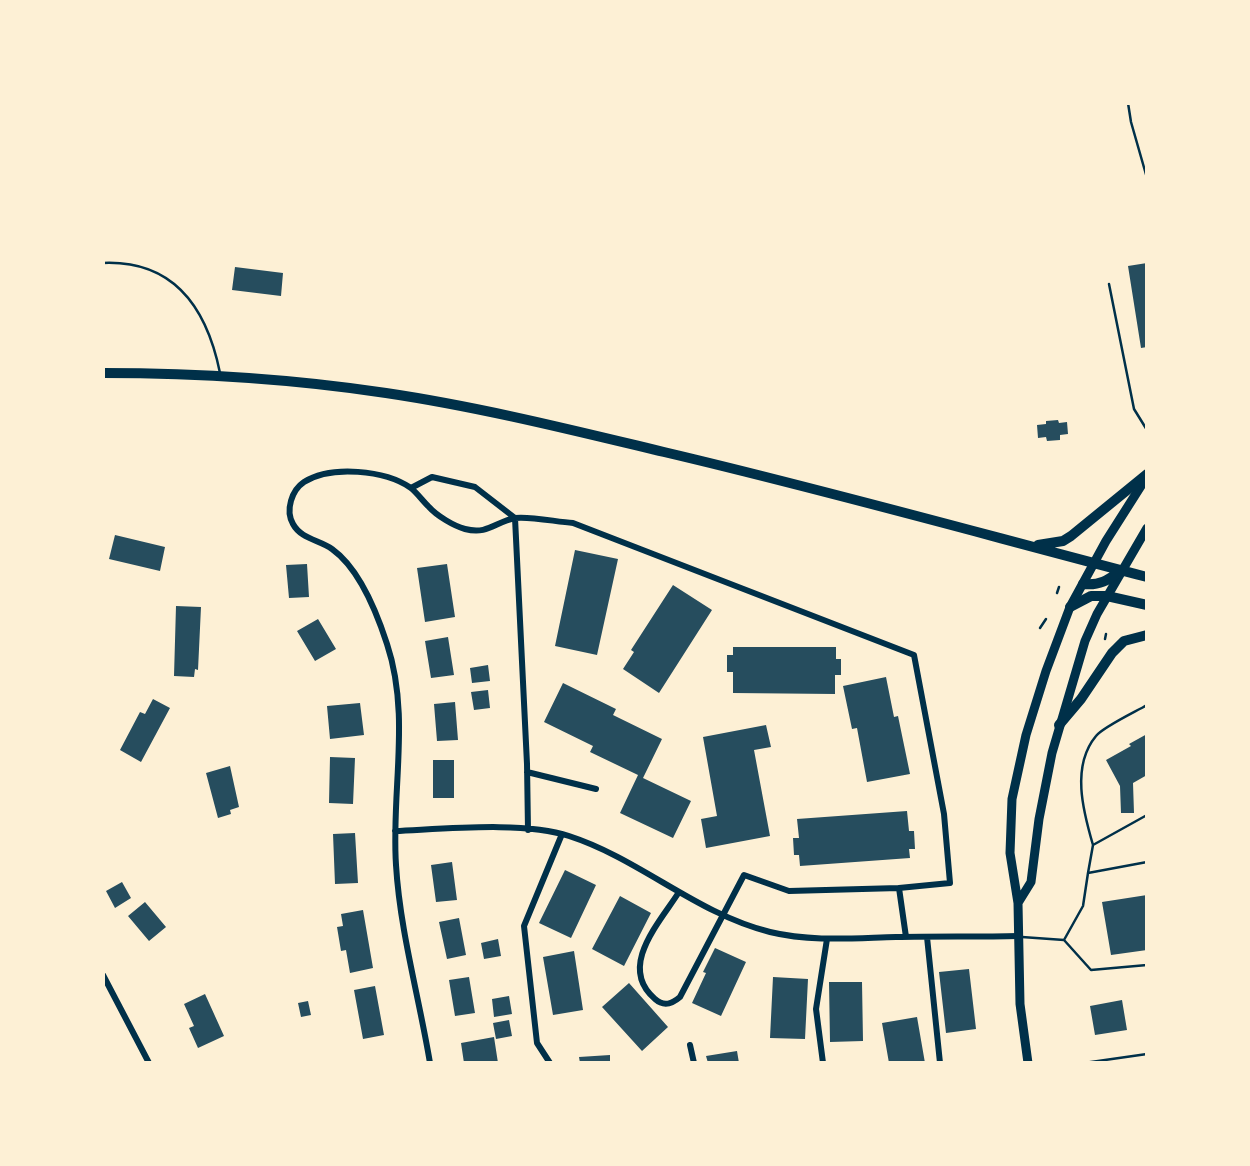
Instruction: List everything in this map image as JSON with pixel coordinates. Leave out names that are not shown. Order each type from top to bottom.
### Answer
[{"type":"main road","points":[[103,373],[220,376],[376,391],[520,418],[783,480],[1147,576]]},
{"type":"main road","points":[[1028,545],[1048,544],[1071,536],[1147,475]]},
{"type":"main road","points":[[1028,1063],[1020,1004],[1018,903],[1010,853],[1012,799],[1029,724],[1070,607],[1147,475]]},
{"type":"main road","points":[[1018,903],[1031,882],[1039,819],[1059,725],[1085,641],[1097,614],[1147,528]]},
{"type":"main road","points":[[1083,584],[1094,586],[1104,583],[1122,570]]},
{"type":"main road","points":[[1070,607],[1091,596],[1107,596],[1147,605]]},
{"type":"main road","points":[[1059,725],[1081,699],[1112,653],[1124,641],[1147,635]]},
{"type":"street","points":[[430,1063],[400,902],[395,831],[400,721],[397,680],[387,644],[363,584],[333,550],[308,538],[293,524],[289,509],[294,492],[305,481],[333,473],[378,473],[411,488],[432,511],[463,529],[483,531],[515,518],[573,523],[914,655],[944,814],[950,883],[899,888],[789,891],[744,875],[680,998],[665,1004],[657,1001],[642,981],[639,958],[679,892]]},
{"type":"street","points":[[411,488],[432,477],[474,487],[515,518]]},
{"type":"street","points":[[515,518],[527,772],[527,830]]},
{"type":"street","points":[[527,772],[596,789]]},
{"type":"street","points":[[395,831],[457,828],[562,834],[604,850],[722,915],[767,931],[827,939],[1018,936]]},
{"type":"street","points":[[550,1063],[537,1043],[524,926],[562,834]]},
{"type":"street","points":[[899,888],[906,937]]},
{"type":"street","points":[[927,937],[940,1063]]},
{"type":"street","points":[[823,1063],[817,1009],[827,939]]},
{"type":"street","points":[[103,975],[149,1063]]},
{"type":"street","points":[[690,1045],[694,1063]]},
{"type":"lane","points":[[1128,103],[1130,122],[1147,177]]},
{"type":"lane","points":[[103,262],[138,266],[163,275],[182,289],[198,309],[209,330],[220,376]]},
{"type":"lane","points":[[1109,284],[1134,410],[1147,430]]},
{"type":"lane","points":[[1064,940],[1083,906],[1093,845],[1083,812],[1082,765],[1096,735],[1147,705]]},
{"type":"lane","points":[[1093,845],[1147,815]]},
{"type":"lane","points":[[1088,873],[1147,862]]},
{"type":"lane","points":[[1018,936],[1064,940],[1091,970],[1147,965]]},
{"type":"lane","points":[[1084,1063],[1147,1054]]},
{"type":"path","points":[[1057,593],[1059,587]]},
{"type":"path","points":[[1040,628],[1045,620],[1050,624]]},
{"type":"path","points":[[1100,637],[1105,637],[1108,643]]},
{"type":"building","points":[[1147,263],[1147,347],[1141,348],[1128,266]]},
{"type":"building","points":[[235,267],[283,273],[281,296],[232,290]]},
{"type":"building","points":[[1058,420],[1059,423],[1067,422],[1068,434],[1060,435],[1060,440],[1047,441],[1046,437],[1038,438],[1037,425]]},
{"type":"building","points":[[115,535],[165,547],[160,571],[109,559]]},
{"type":"building","points":[[575,550],[618,559],[597,655],[555,646]]},
{"type":"building","points":[[307,564],[309,597],[289,598],[286,565]]},
{"type":"building","points":[[447,564],[455,617],[425,622],[417,568]]},
{"type":"building","points":[[673,585],[712,610],[659,693],[623,669],[634,652],[631,650]]},
{"type":"building","points":[[176,606],[201,607],[198,670],[195,669],[194,677],[174,676]]},
{"type":"building","points":[[318,619],[336,649],[315,661],[297,631]]},
{"type":"building","points":[[448,637],[454,675],[431,678],[425,641]]},
{"type":"building","points":[[733,647],[836,647],[836,659],[841,659],[841,675],[835,675],[835,694],[733,693],[733,672],[727,672],[727,655],[733,655]]},
{"type":"building","points":[[488,665],[490,681],[472,683],[470,668]]},
{"type":"building","points":[[886,677],[894,717],[898,716],[910,774],[867,782],[857,728],[852,729],[843,686]]},
{"type":"building","points":[[563,683],[616,709],[613,715],[662,739],[643,778],[691,801],[673,838],[620,813],[638,775],[590,752],[593,746],[544,722]]},
{"type":"building","points":[[488,690],[490,708],[474,710],[471,692]]},
{"type":"building","points":[[153,699],[170,708],[141,762],[120,750],[140,712],[145,714]]},
{"type":"building","points":[[455,702],[458,740],[437,741],[434,704]]},
{"type":"building","points":[[360,703],[364,735],[330,739],[327,706]]},
{"type":"building","points":[[766,725],[771,747],[754,750],[770,836],[706,848],[701,819],[717,816],[703,737]]},
{"type":"building","points":[[1147,734],[1147,775],[1133,783],[1134,813],[1121,813],[1120,786],[1106,760]]},
{"type":"building","points":[[330,757],[355,758],[353,804],[329,803]]},
{"type":"building","points":[[433,760],[454,760],[454,798],[433,798]]},
{"type":"building","points":[[230,766],[239,807],[230,810],[231,814],[218,818],[206,773]]},
{"type":"building","points":[[907,811],[909,831],[914,831],[915,849],[909,849],[910,858],[800,866],[799,855],[794,855],[793,838],[799,838],[797,819]]},
{"type":"building","points":[[355,833],[358,883],[335,884],[333,834]]},
{"type":"building","points":[[452,862],[457,900],[436,902],[431,865]]},
{"type":"building","points":[[565,870],[596,885],[571,938],[539,923]]},
{"type":"building","points":[[122,882],[131,898],[115,908],[106,891]]},
{"type":"building","points":[[1147,895],[1147,950],[1111,955],[1102,902]]},
{"type":"building","points":[[620,896],[651,913],[624,966],[592,949]]},
{"type":"building","points":[[145,902],[166,927],[149,941],[128,916]]},
{"type":"building","points":[[363,910],[373,968],[350,973],[346,950],[341,951],[337,927],[343,926],[341,914]]},
{"type":"building","points":[[459,918],[466,955],[447,959],[439,922]]},
{"type":"building","points":[[498,939],[501,956],[484,959],[481,943]]},
{"type":"building","points":[[715,948],[746,962],[721,1016],[692,1003]]},
{"type":"building","points":[[574,951],[583,1010],[553,1015],[543,957]]},
{"type":"building","points":[[969,969],[976,1029],[946,1033],[939,972]]},
{"type":"building","points":[[469,977],[475,1013],[455,1016],[449,980]]},
{"type":"building","points":[[773,977],[808,979],[805,1039],[770,1038]]},
{"type":"building","points":[[829,982],[862,982],[863,1041],[830,1042]]},
{"type":"building","points":[[629,983],[668,1027],[642,1051],[602,1007]]},
{"type":"building","points":[[375,986],[384,1035],[363,1039],[354,990]]},
{"type":"building","points":[[205,994],[224,1036],[198,1048],[189,1028],[194,1026],[184,1004]]},
{"type":"building","points":[[509,996],[512,1014],[494,1017],[492,999]]},
{"type":"building","points":[[1122,1000],[1127,1030],[1095,1035],[1090,1006]]},
{"type":"building","points":[[308,1001],[311,1015],[301,1017],[298,1003]]},
{"type":"building","points":[[917,1017],[925,1063],[889,1063],[882,1023]]},
{"type":"building","points":[[509,1020],[512,1036],[496,1039],[493,1023]]},
{"type":"building","points":[[494,1037],[498,1063],[464,1063],[461,1043]]},
{"type":"building","points":[[737,1051],[739,1063],[708,1063],[706,1056]]},
{"type":"building","points":[[610,1055],[610,1063],[580,1063],[579,1057]]}]
